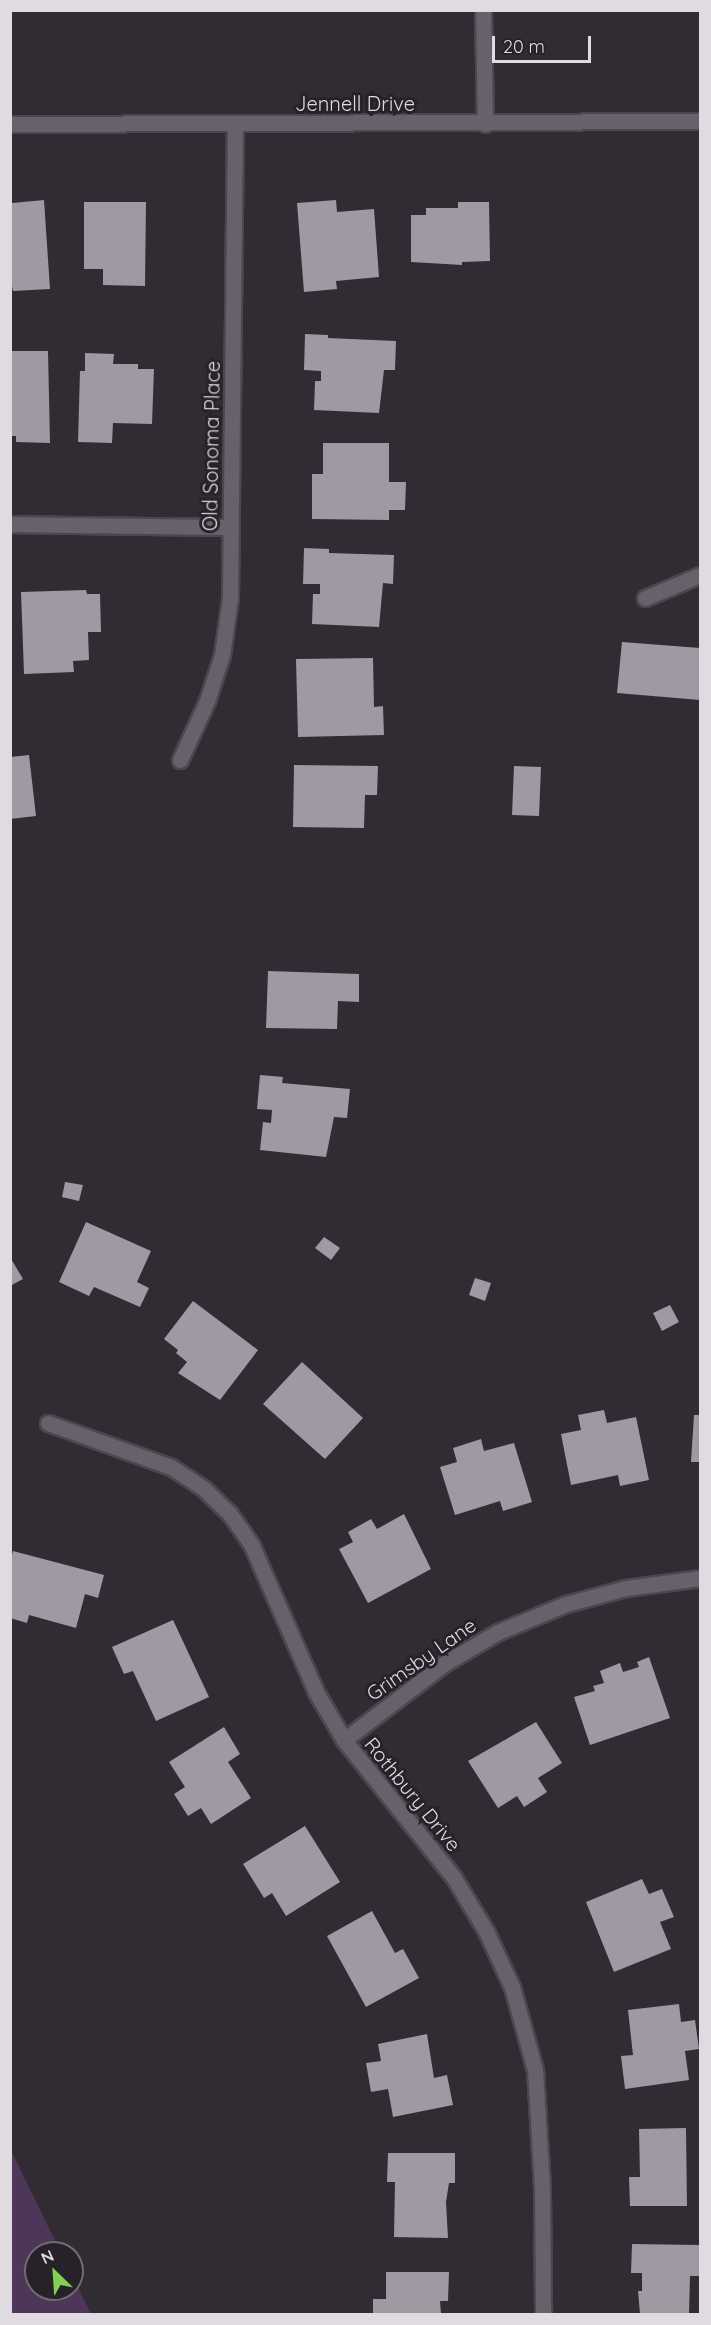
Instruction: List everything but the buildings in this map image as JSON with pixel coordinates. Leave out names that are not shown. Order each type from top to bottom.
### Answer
[{"type":"street","points":[[483,10],[485,124]]},
{"type":"street","name":"Jennell Drive","points":[[10,124],[485,124],[700,121]]},
{"type":"street","name":"Old Sonoma Place","points":[[180,760],[207,701],[222,655],[230,597],[235,124]]},
{"type":"street","points":[[10,524],[231,527]]},
{"type":"street","points":[[645,598],[700,575]]},
{"type":"street","name":"Rothbury Drive","points":[[48,1424],[171,1467],[203,1488],[230,1514],[252,1546],[316,1692],[344,1740],[453,1878],[486,1931],[512,1987],[535,2070],[542,2189],[543,2314]]},
{"type":"street","name":"Grimsby Lane","points":[[344,1740],[445,1663],[498,1632],[586,1598],[626,1588],[700,1578]]},
{"type":"shaded area","points":[[10,2148],[55,2241],[24,2241],[24,2301],[84,2300],[91,2314],[11,2314]]}]
